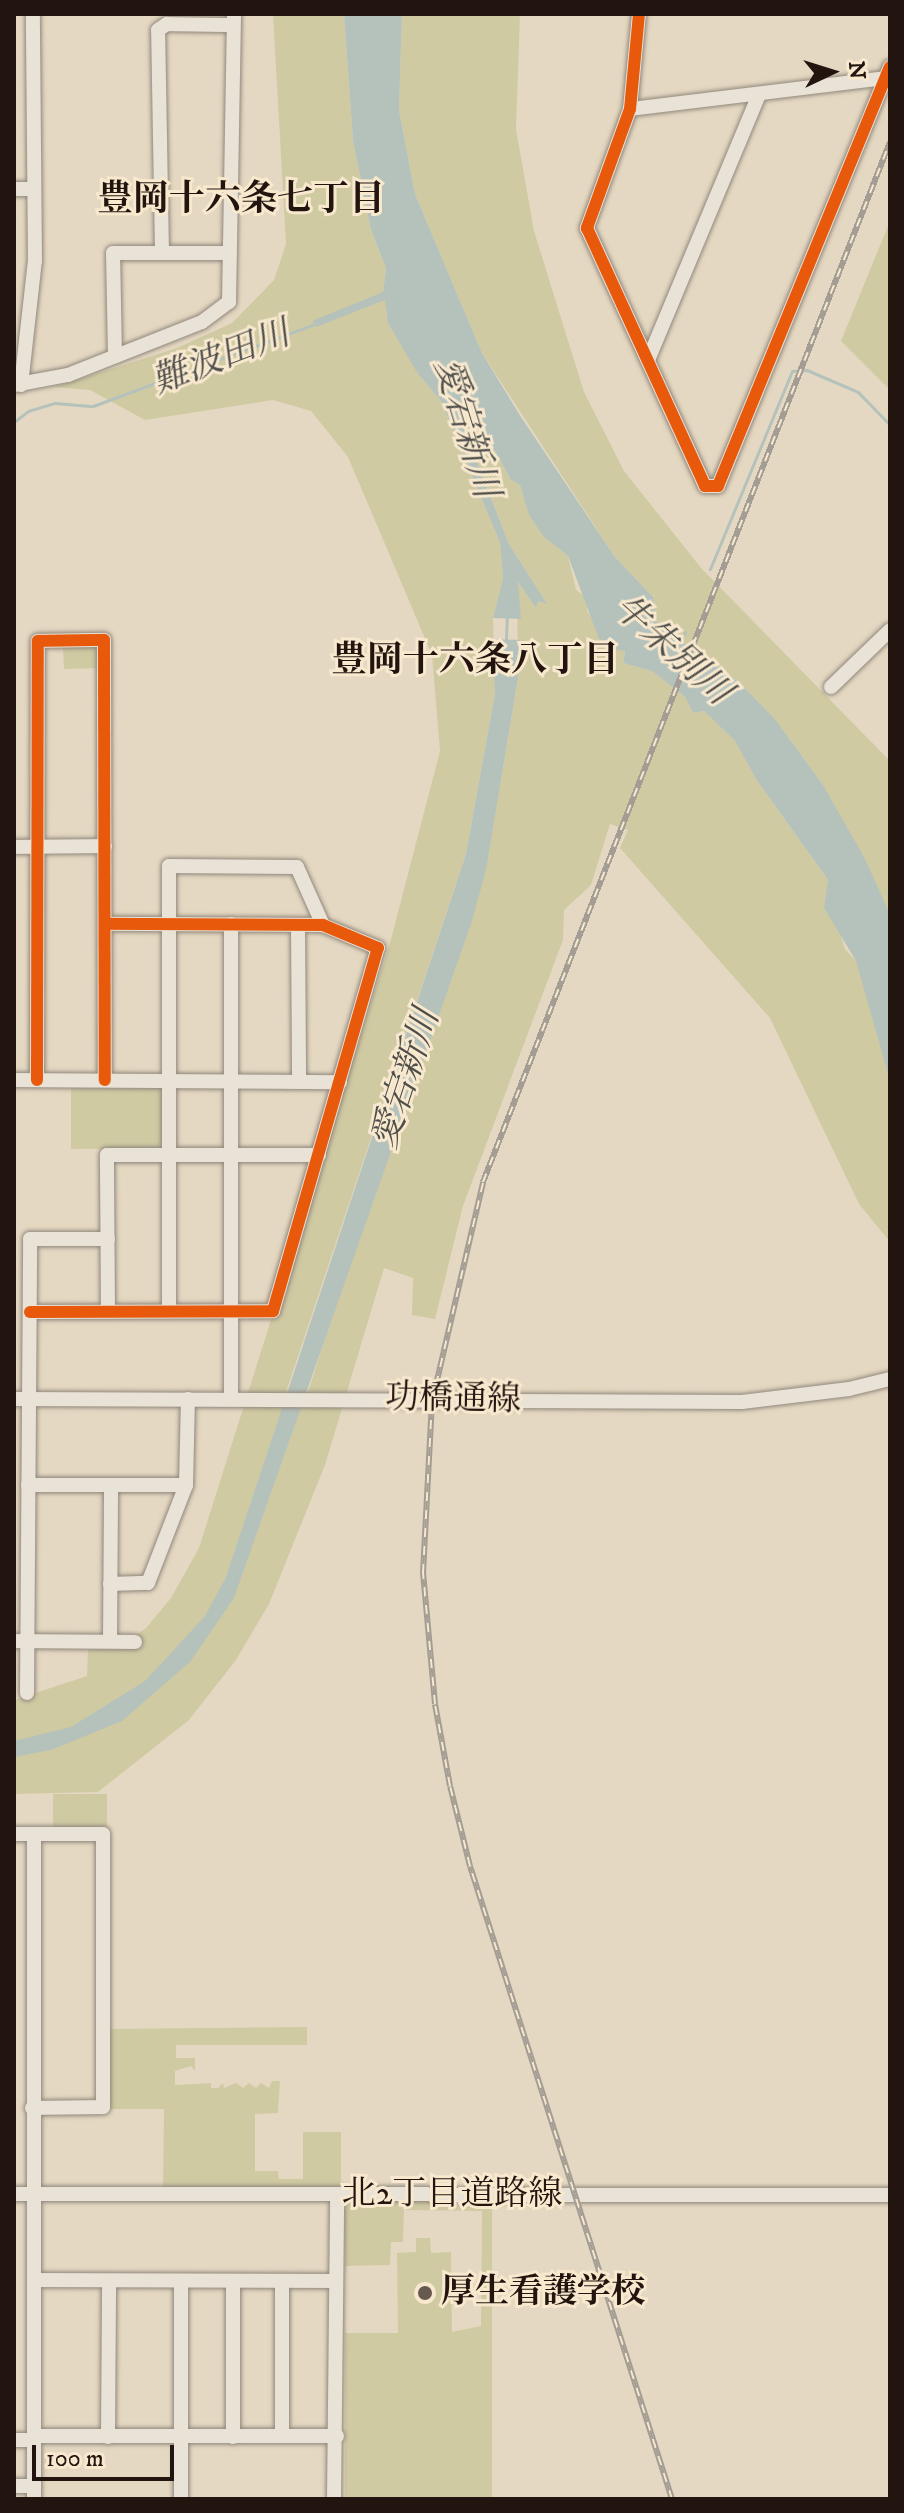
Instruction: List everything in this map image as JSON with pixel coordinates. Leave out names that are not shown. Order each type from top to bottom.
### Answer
[{"type":"street","points":[[33,14],[35,261],[18,385],[46,382],[202,322],[229,302],[234,19],[167,24],[158,30],[162,253]]},
{"type":"street","points":[[639,14],[630,109],[587,228],[705,486],[718,486],[888,72]]},
{"type":"street","points":[[630,109],[759,95],[888,72]]},
{"type":"street","points":[[648,360],[759,95]]},
{"type":"street","points":[[14,189],[34,189]]},
{"type":"street","points":[[115,356],[113,253],[230,253]]},
{"type":"street","points":[[831,687],[890,630]]},
{"type":"street","points":[[37,1080],[38,641],[104,640],[105,1080]]},
{"type":"street","points":[[14,847],[105,846]]},
{"type":"street","points":[[169,1311],[169,866],[297,867],[323,925]]},
{"type":"street","points":[[30,1312],[273,1311],[378,948],[323,925],[106,924]]},
{"type":"street","points":[[231,924],[231,1399]]},
{"type":"street","points":[[298,925],[299,1082]]},
{"type":"street","points":[[14,1080],[340,1082]]},
{"type":"street","points":[[108,1311],[107,1155],[319,1155]]},
{"type":"street","points":[[27,1693],[21,1641],[28,1485],[22,1399],[30,1312],[30,1239],[108,1239]]},
{"type":"street","name":"功橋通線","points":[[22,1399],[742,1402],[890,1379]]},
{"type":"street","points":[[110,1584],[148,1583],[186,1485],[188,1399]]},
{"type":"street","points":[[28,1485],[186,1485]]},
{"type":"street","points":[[110,1641],[111,1487]]},
{"type":"street","points":[[21,1641],[135,1642]]},
{"type":"street","points":[[14,1834],[103,1834],[103,2107],[32,2108]]},
{"type":"street","points":[[14,2486],[34,2493],[34,1834]]},
{"type":"street","name":"北2丁目道路線","points":[[14,2194],[890,2195]]},
{"type":"street","points":[[334,2499],[337,2194]]},
{"type":"street","points":[[34,2280],[336,2281]]},
{"type":"street","points":[[108,2437],[109,2281]]},
{"type":"street","points":[[181,2282],[181,2499]]},
{"type":"street","points":[[233,2282],[233,2437]]},
{"type":"street","points":[[282,2282],[282,2436]]},
{"type":"street","points":[[14,2440],[337,2436]]},
{"type":"shaded area","points":[[273,14],[344,14],[353,141],[371,230],[386,268],[383,292],[418,374],[441,401],[500,543],[503,578],[493,618],[495,693],[466,854],[286,1392],[308,1392],[500,786],[518,678],[517,581],[536,607],[538,601],[546,603],[509,544],[470,443],[462,417],[472,409],[511,480],[520,485],[530,516],[543,536],[568,556],[576,590],[587,598],[587,611],[609,643],[625,651],[623,663],[652,671],[685,697],[693,713],[704,711],[735,741],[756,779],[828,880],[829,899],[845,949],[856,961],[869,997],[890,1081],[890,1242],[859,1204],[770,1018],[620,848],[628,830],[610,824],[591,885],[564,910],[563,940],[463,1206],[435,1319],[412,1315],[413,1278],[384,1268],[325,1465],[269,1604],[236,1660],[189,1720],[98,1792],[14,1794],[14,1700],[87,1676],[88,1650],[117,1648],[146,1628],[171,1598],[199,1548],[390,943],[440,751],[432,655],[348,457],[311,411],[273,400],[145,420],[90,390],[55,387],[177,348],[232,323],[274,280],[286,244]]},
{"type":"shaded area","points":[[402,14],[520,14],[516,129],[534,231],[584,392],[624,471],[702,569],[890,761],[890,914],[823,785],[775,719],[740,683],[657,623],[653,597],[615,557],[482,353],[415,194],[399,110]]},
{"type":"shaded area","points":[[890,221],[890,390],[841,341]]},
{"type":"shaded area","points":[[95,645],[101,650],[101,668],[64,669],[63,646]]},
{"type":"shaded area","points":[[162,1087],[162,1148],[71,1149],[71,1088]]},
{"type":"shaded area","points":[[53,1794],[107,1794],[107,1832],[53,1831]]},
{"type":"shaded area","points":[[307,2027],[307,2045],[176,2045],[176,2058],[195,2058],[195,2071],[191,2066],[175,2071],[175,2085],[211,2083],[211,2088],[218,2088],[223,2083],[224,2088],[236,2083],[243,2088],[249,2083],[256,2088],[261,2083],[269,2088],[272,2081],[280,2081],[278,2113],[255,2114],[255,2171],[278,2171],[279,2179],[303,2179],[303,2132],[341,2132],[341,2192],[163,2191],[164,2109],[106,2109],[106,2029]]},
{"type":"shaded area","points":[[492,2200],[492,2499],[345,2499],[345,2333],[398,2333],[397,2253],[416,2252],[416,2238],[430,2238],[431,2253],[451,2252],[452,2332],[481,2326],[482,2211],[404,2210],[403,2242],[391,2242],[390,2265],[345,2266],[344,2207],[354,2202]]},
{"type":"water","name":"牛朱別川","points":[[344,14],[402,14],[399,110],[415,194],[482,353],[521,417],[615,557],[653,597],[657,623],[740,683],[775,719],[823,785],[864,857],[890,914],[890,1081],[856,961],[824,908],[828,880],[756,779],[735,741],[704,711],[693,713],[685,697],[652,671],[623,663],[625,651],[611,649],[599,639],[568,556],[543,536],[529,515],[520,485],[511,480],[472,409],[462,417],[470,444],[509,544],[547,604],[538,601],[536,608],[518,582],[521,619],[493,618],[503,578],[500,543],[441,401],[418,374],[388,323],[385,300],[316,327],[312,321],[383,292],[386,268],[371,230],[353,141]]},
{"type":"water","points":[[492,639],[520,640],[518,678],[486,870],[471,924],[234,1598],[190,1662],[122,1721],[51,1750],[14,1757],[14,1741],[71,1727],[145,1681],[205,1616],[226,1577],[466,854],[495,693]]},
{"type":"waterway","name":"難波田川","points":[[14,422],[28,411],[55,403],[93,406],[317,323]]},
{"type":"waterway","points":[[710,569],[792,371],[807,370],[858,392],[890,425]]},
{"type":"waterway","name":"愛宕新川","points":[[506,640],[507,616]]},
{"type":"waterway","points":[[676,646],[685,632]]},
{"type":"railway","points":[[672,2499],[470,1866],[450,1786],[435,1704],[423,1573],[432,1402],[483,1182],[890,142]]},
{"type":"cycle path","points":[[639,14],[630,109],[587,228],[705,486],[718,486],[890,67]]},
{"type":"cycle path","points":[[37,1080],[38,641],[104,640],[105,1080]]},
{"type":"cycle path","points":[[30,1312],[273,1311],[378,948],[323,925],[106,924]]},
{"type":"place","name":"厚生看護学校","points":[[425,2293]]},
{"type":"district","name":"豊岡十六条七丁目","points":[[241,200]]},
{"type":"district","name":"豊岡十六条八丁目","points":[[475,661]]}]
